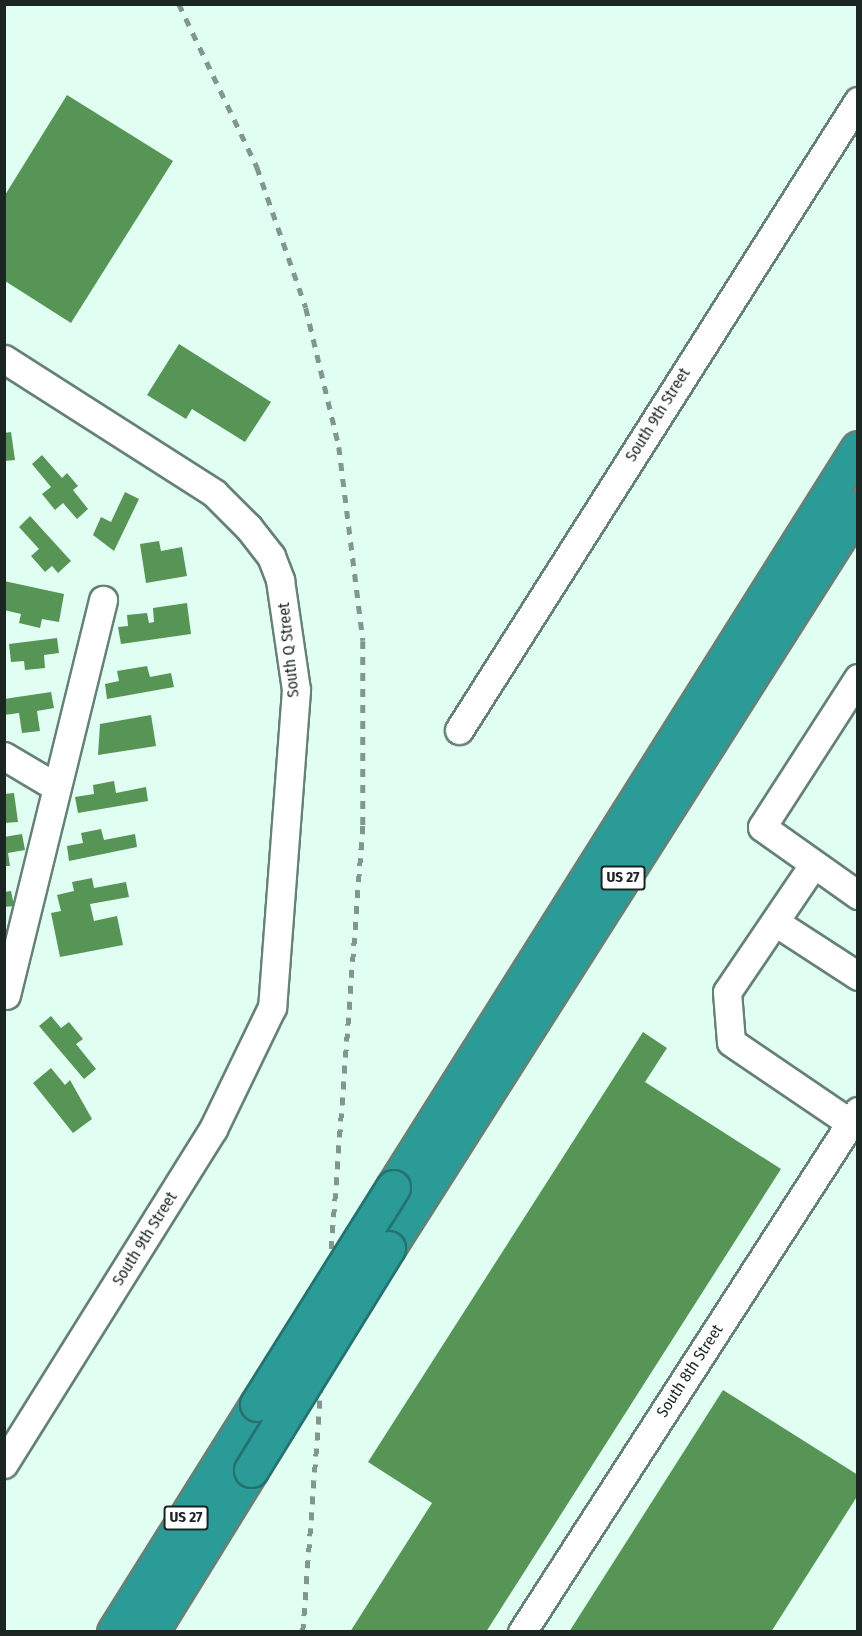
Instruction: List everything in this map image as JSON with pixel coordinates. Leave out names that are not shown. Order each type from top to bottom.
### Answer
[{"type":"highway","name":"US 27","points":[[114,1632],[858,448]]},
{"type":"highway","name":"US 27","points":[[151,1632],[388,1248],[858,507]]},
{"type":"street","name":"South 9th Street","points":[[459,730],[858,101]]},
{"type":"street","name":"South Q Street","points":[[4,359],[214,493],[271,556],[289,615],[296,690],[272,1007]]},
{"type":"street","points":[[6,995],[53,785],[103,600]]},
{"type":"street","points":[[858,678],[762,827],[813,866],[858,895]]},
{"type":"street","points":[[4,756],[53,785]]},
{"type":"street","points":[[813,866],[728,992],[730,1042],[854,1117]]},
{"type":"street","points":[[775,922],[855,968]]},
{"type":"street","name":"South 9th Street","points":[[4,1464],[213,1129],[272,1007]]},
{"type":"street","name":"South 8th Street","points":[[522,1632],[854,1117]]},
{"type":"building","points":[[67,95],[173,161],[71,323],[5,281],[5,195]]},
{"type":"building","points":[[179,344],[271,402],[245,442],[192,409],[186,419],[147,395]]},
{"type":"building","points":[[11,432],[15,460],[4,461],[4,433]]},
{"type":"building","points":[[42,455],[62,478],[67,473],[78,486],[73,490],[88,509],[77,519],[63,503],[55,510],[42,494],[51,487],[32,464]]},
{"type":"building","points":[[125,492],[139,499],[114,551],[93,535],[101,517],[111,522]]},
{"type":"building","points":[[30,516],[71,561],[58,573],[52,566],[45,572],[31,556],[39,549],[19,527]]},
{"type":"building","points":[[159,541],[161,551],[182,547],[187,576],[146,583],[140,544]]},
{"type":"building","points":[[4,581],[64,594],[59,622],[42,619],[40,628],[19,623],[21,614],[4,610]]},
{"type":"building","points":[[187,603],[191,634],[121,644],[118,627],[128,626],[127,615],[147,613],[149,623],[154,622],[153,608]]},
{"type":"building","points":[[57,638],[59,653],[44,655],[45,668],[25,670],[24,661],[11,662],[9,644]]},
{"type":"building","points":[[147,666],[150,677],[171,673],[174,687],[107,699],[105,684],[119,681],[117,671]]},
{"type":"building","points":[[51,692],[54,708],[37,711],[40,731],[22,733],[19,713],[4,715],[4,699]]},
{"type":"building","points":[[151,715],[156,746],[98,755],[100,724]]},
{"type":"building","points":[[114,781],[116,793],[146,787],[148,801],[78,813],[75,797],[94,794],[93,785]]},
{"type":"building","points":[[14,793],[18,822],[4,823],[4,794]]},
{"type":"building","points":[[101,829],[104,840],[135,834],[137,847],[69,861],[67,846],[83,843],[81,833]]},
{"type":"building","points":[[22,834],[25,850],[8,853],[10,866],[4,866],[4,837]]},
{"type":"building","points":[[92,878],[94,888],[126,882],[129,897],[90,904],[94,921],[117,916],[123,945],[60,957],[51,913],[61,911],[57,895],[74,891],[72,882]]},
{"type":"building","points":[[11,891],[14,906],[4,907],[4,892]]},
{"type":"building","points":[[51,1016],[61,1028],[69,1022],[83,1039],[76,1044],[96,1069],[84,1079],[39,1026]]},
{"type":"building","points":[[643,1032],[667,1048],[645,1082],[781,1169],[486,1632],[350,1632],[432,1503],[368,1462]]},
{"type":"building","points":[[51,1068],[65,1085],[70,1080],[92,1119],[73,1133],[33,1083]]},
{"type":"building","points":[[723,1390],[858,1475],[858,1495],[771,1632],[569,1632]]},
{"type":"railway","points":[[179,4],[257,167],[306,308],[339,447],[363,641],[363,826],[303,1632]]}]
